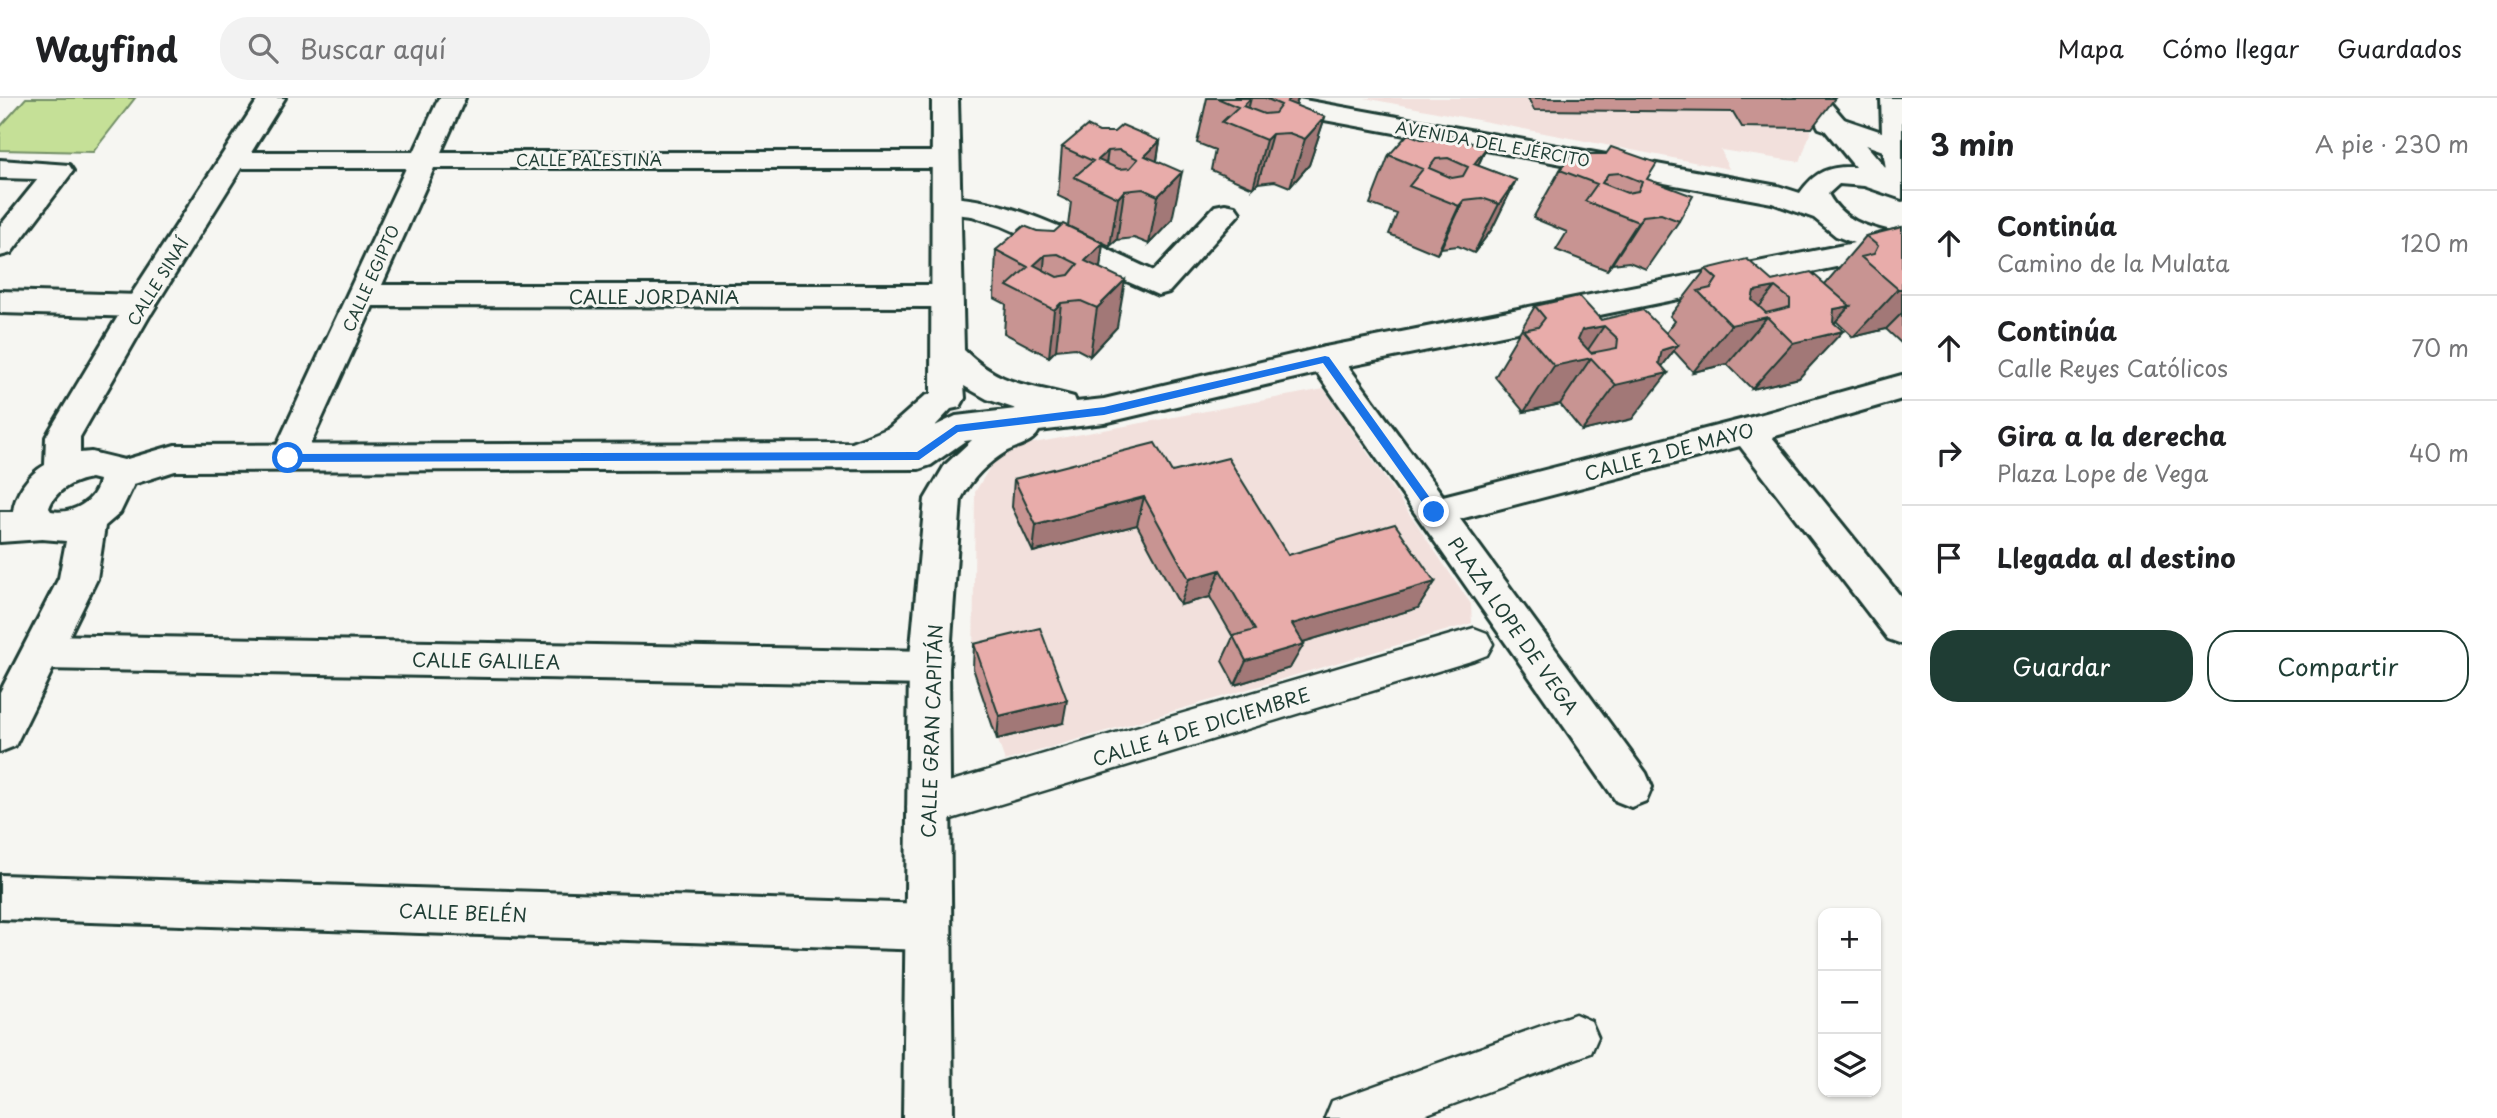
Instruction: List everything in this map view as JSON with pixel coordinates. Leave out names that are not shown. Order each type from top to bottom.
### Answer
[{"type":"street","name":"CALLE SINAÍ","points":[[63,471],[63,437],[140,306],[272,98]]},
{"type":"street","name":"CALLE EGIPTO","points":[[288,458],[452,98]]},
{"type":"street","points":[[944,98],[947,353],[961,420]]},
{"type":"street","name":"AVENIDA DEL EJÉRCITO","points":[[1249,98],[1778,195],[1830,219]]},
{"type":"street","points":[[1812,98],[1829,122],[1896,184]]},
{"type":"street","points":[[1894,98],[1896,184]]},
{"type":"street","points":[[1829,122],[1896,146]]},
{"type":"street","points":[[1829,122],[1845,176]]},
{"type":"street","name":"CALLE PALESTINA","points":[[235,160],[943,160]]},
{"type":"street","points":[[0,169],[59,171],[0,246]]},
{"type":"street","points":[[1830,219],[1829,178],[1845,176],[1896,184]]},
{"type":"street","points":[[946,206],[974,207],[1012,219],[1158,285],[1225,213]]},
{"type":"street","points":[[947,353],[960,368],[1028,403],[1104,411],[1325,359],[1830,219],[1875,249],[1895,244]]},
{"type":"street","name":"CALLE JORDANIA","points":[[362,295],[946,296]]},
{"type":"street","points":[[0,302],[140,306]]},
{"type":"street","name":"PLAZA LOPE DE VEGA","points":[[1325,359],[1631,788]]},
{"type":"street","name":"CALLE 2 DE MAYO","points":[[1434,512],[1748,431],[1902,387]]},
{"type":"street","points":[[117,477],[175,458],[919,456],[961,420],[1028,403]]},
{"type":"street","name":"CALLE GRAN CAPITÁN","points":[[961,420],[986,446],[1008,435],[1066,416],[1104,411]]},
{"type":"street","name":"CALLE GRAN CAPITÁN","points":[[928,1118],[929,668],[943,499],[953,479],[961,420]]},
{"type":"street","points":[[1748,431],[1902,626]]},
{"type":"street","points":[[0,527],[42,524],[63,527],[88,519],[100,512],[116,493],[117,477],[112,470],[103,466],[78,466],[50,479],[33,499],[30,510],[33,519],[42,524]]},
{"type":"street","points":[[0,733],[78,579],[88,519]]},
{"type":"street","name":"CALLE 4 DE DICIEMBRE","points":[[928,807],[1474,644]]},
{"type":"street","name":"CALLE GALILEA","points":[[42,652],[929,668]]},
{"type":"street","name":"CALLE BELÉN","points":[[0,897],[927,927]]},
{"type":"street","points":[[1349,1118],[1575,1037]]},
{"type":"shaded area","points":[[1365,98],[1789,98],[1812,128],[1800,162],[1721,150],[1729,169]]},
{"type":"shaded area","points":[[1324,389],[1471,604],[1472,623],[1005,761],[973,668],[975,492],[995,459],[1023,445]]},
{"type":"green space","points":[[26,98],[135,98],[93,152],[0,150],[0,127]]},
{"type":"building","points":[[1217,98],[1251,98],[1243,106],[1264,114],[1275,113],[1281,105],[1265,98],[1291,98],[1287,102],[1325,117],[1305,139],[1289,133],[1272,134],[1266,140],[1222,122],[1238,107]]},
{"type":"building","points":[[1122,125],[1160,141],[1145,156],[1182,172],[1158,196],[1143,189],[1124,191],[1118,198],[1074,177],[1093,161],[1062,147],[1087,126],[1099,132],[1114,132]],"holes":[[[1120,150],[1138,159],[1130,168],[1119,169],[1098,160],[1108,151]]]},
{"type":"building","points":[[1443,132],[1486,148],[1474,164],[1516,180],[1499,204],[1482,198],[1464,200],[1459,206],[1409,186],[1423,169],[1389,155],[1408,134],[1421,139],[1437,140]],"holes":[[[1448,158],[1468,167],[1463,176],[1452,178],[1429,168],[1436,159]]]},
{"type":"building","points":[[1611,147],[1657,163],[1647,179],[1693,196],[1679,221],[1661,214],[1643,216],[1638,222],[1585,201],[1597,184],[1560,170],[1576,148],[1590,154],[1606,154]],"holes":[[[1620,173],[1642,182],[1638,191],[1627,193],[1602,183],[1608,174]]]},
{"type":"building","points":[[1063,224],[1103,243],[1085,261],[1125,280],[1097,308],[1081,301],[1061,303],[1054,310],[1007,286],[1028,267],[996,250],[1024,226],[1037,231],[1054,232]],"holes":[[[1058,254],[1078,264],[1069,275],[1057,277],[1034,265],[1045,255]]]},
{"type":"building","points":[[1902,227],[1902,289],[1898,289],[1861,257],[1874,254],[1878,246],[1866,236]]},
{"type":"building","points":[[1747,259],[1772,281],[1811,272],[1850,306],[1834,309],[1833,322],[1843,331],[1793,343],[1767,317],[1731,325],[1698,291],[1711,288],[1717,279],[1706,269]],"holes":[[[1775,287],[1790,299],[1790,307],[1766,313],[1752,300],[1754,291]]]},
{"type":"building","points":[[1579,296],[1601,320],[1643,310],[1678,345],[1662,350],[1659,363],[1668,373],[1616,385],[1591,358],[1554,366],[1523,330],[1538,327],[1545,318],[1535,306]],"holes":[[[1604,326],[1618,339],[1617,348],[1591,353],[1578,339],[1582,330]]]},
{"type":"building","points":[[1155,443],[1172,472],[1228,458],[1288,555],[1395,524],[1435,582],[1292,624],[1304,644],[1246,661],[1233,636],[1255,630],[1220,570],[1189,579],[1144,497],[1036,525],[1014,479]]},
{"type":"building","points":[[1040,628],[1067,700],[999,716],[974,644]]},
{"type":"route","points":[[288,458],[919,456],[956,429],[1104,411],[1325,359],[1434,512]]}]
